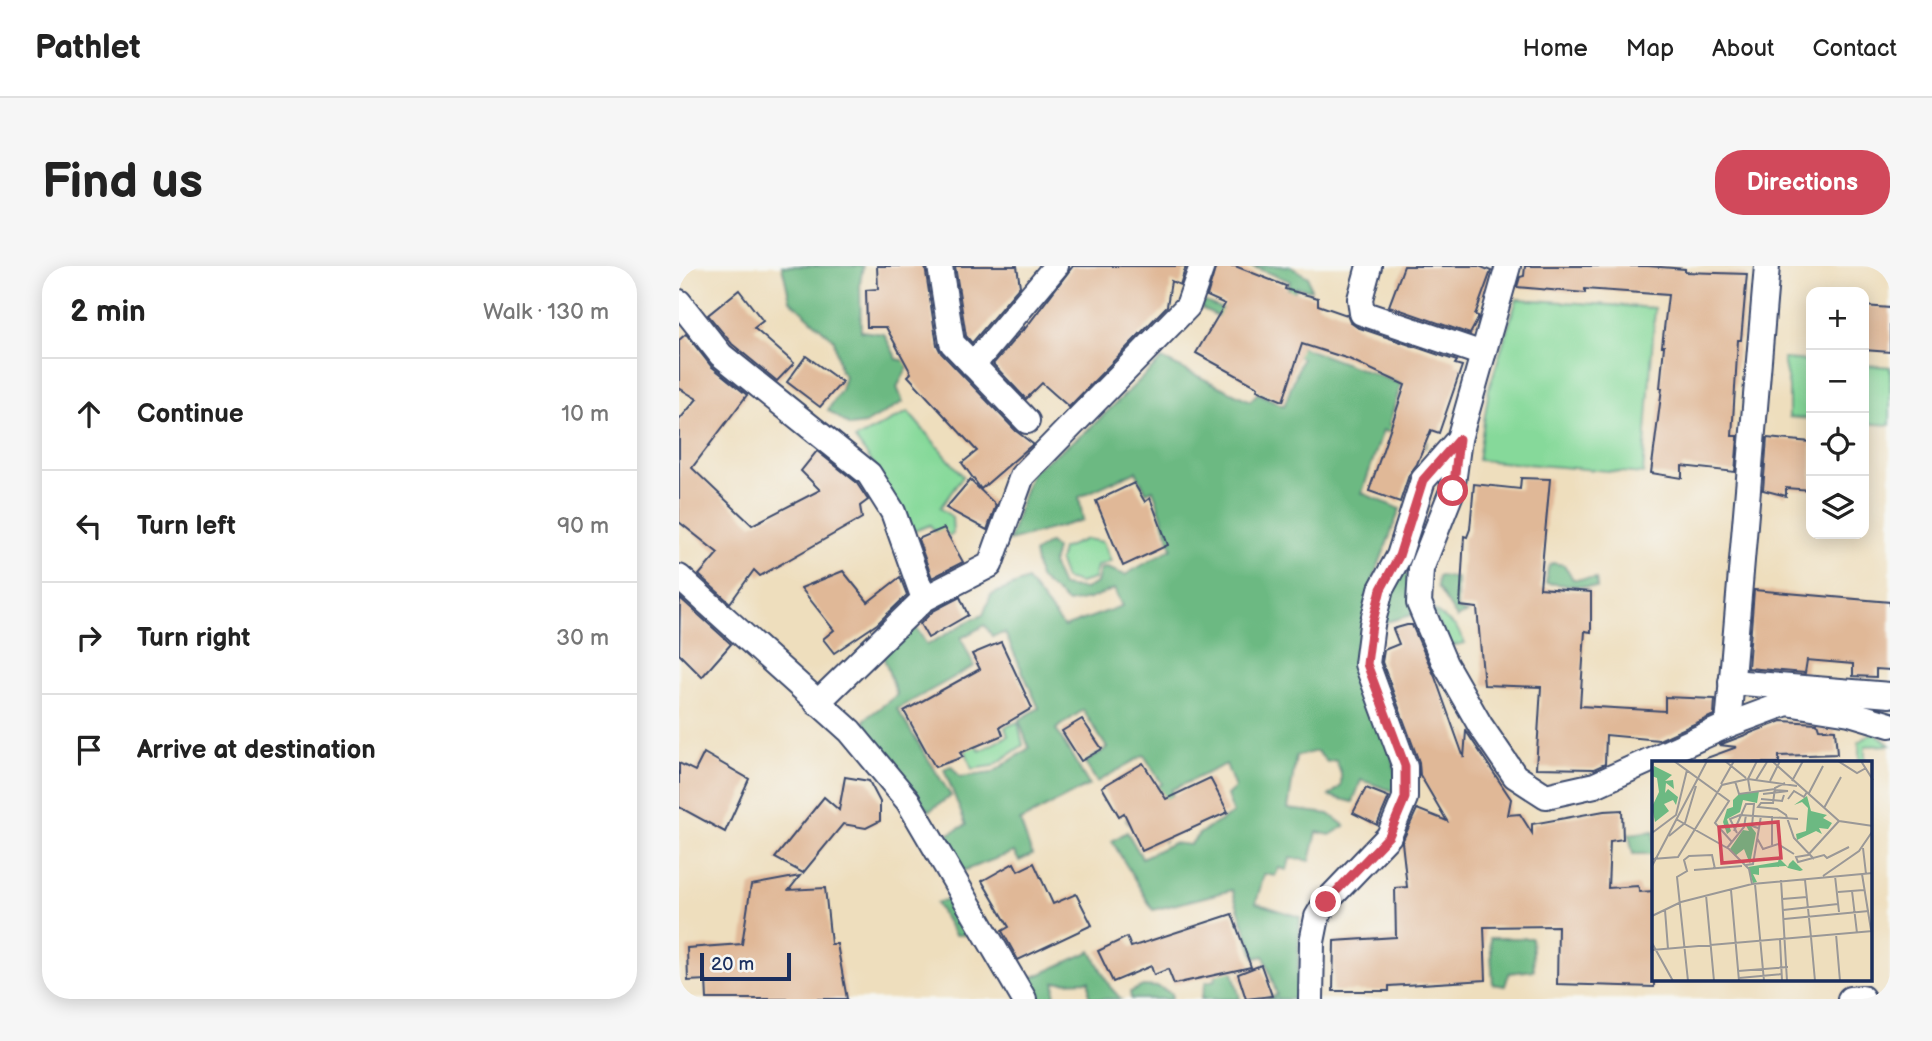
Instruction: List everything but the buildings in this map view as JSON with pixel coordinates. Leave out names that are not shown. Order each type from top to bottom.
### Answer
[{"type":"street","points":[[940,266],[952,343],[1027,421]]},
{"type":"street","points":[[973,365],[1056,266]]},
{"type":"street","points":[[817,703],[924,599],[990,565],[1022,476],[1188,306],[1202,266]]},
{"type":"street","points":[[1369,266],[1360,299],[1361,313],[1483,354]]},
{"type":"street","points":[[1508,266],[1459,439],[1453,491],[1420,569],[1419,603],[1445,664],[1480,725],[1515,776],[1546,796],[1595,785],[1728,725],[1787,703],[1850,713],[1890,725]]},
{"type":"street","points":[[1728,725],[1767,266]]},
{"type":"street","points":[[679,302],[721,355],[869,474],[893,512],[924,599]]},
{"type":"street","points":[[1311,999],[1312,942],[1317,917],[1326,902],[1366,871],[1389,836],[1405,798],[1405,766],[1367,664],[1372,625],[1381,589],[1399,556],[1423,480],[1459,439]]},
{"type":"street","points":[[679,577],[850,731],[908,801],[1024,999]]},
{"type":"street","points":[[1731,682],[1890,695]]},
{"type":"green space","points":[[782,266],[863,266],[860,283],[861,331],[884,334],[897,359],[911,362],[897,387],[903,402],[865,424],[850,426],[828,410],[841,390],[845,376],[840,370],[834,340],[790,300]]},
{"type":"green space","points":[[1251,266],[1289,266],[1308,277],[1311,290],[1296,287],[1278,345],[1201,308],[1203,301],[1276,330],[1290,281]]},
{"type":"green space","points":[[1517,299],[1655,308],[1643,474],[1478,460],[1489,389]]},
{"type":"green space","points":[[1285,341],[1401,384],[1389,424],[1427,442],[1425,448],[1383,430],[1362,493],[1400,509],[1374,577],[1367,613],[1397,780],[1393,791],[1361,780],[1353,802],[1329,796],[1341,786],[1341,774],[1336,760],[1327,762],[1317,751],[1296,756],[1288,809],[1329,814],[1345,826],[1330,835],[1317,832],[1310,861],[1290,858],[1287,870],[1279,868],[1275,876],[1264,874],[1256,903],[1300,917],[1297,999],[1266,999],[1277,995],[1264,956],[1255,958],[1232,890],[1153,910],[1112,841],[1127,832],[1142,858],[1173,843],[1190,845],[1199,834],[1233,813],[1227,795],[1235,788],[1226,764],[1171,790],[1174,818],[1164,842],[1148,814],[1130,825],[1126,819],[1155,798],[1153,789],[1162,784],[1144,755],[1097,782],[1085,763],[1107,748],[1083,710],[1056,729],[1089,785],[1020,821],[1032,855],[1019,861],[1014,852],[957,873],[939,839],[966,825],[944,769],[951,766],[960,777],[992,773],[1029,748],[1019,720],[1039,708],[1005,633],[992,636],[985,625],[961,638],[974,666],[897,709],[951,796],[929,811],[864,736],[865,719],[897,695],[882,653],[914,624],[927,645],[983,615],[991,595],[1027,580],[1064,627],[1122,606],[1114,589],[1089,599],[1068,603],[1039,578],[1034,553],[1049,543],[1056,549],[1052,564],[1062,586],[1085,589],[1097,583],[1100,569],[1107,568],[1125,575],[1172,548],[1153,489],[1146,492],[1136,471],[1079,497],[1083,520],[1009,541],[1031,472],[1087,431],[1162,359],[1250,401],[1258,393],[1284,406],[1302,358],[1283,350]]},
{"type":"green space","points":[[1783,359],[1806,361],[1806,419],[1789,417],[1789,387]]},
{"type":"green space","points":[[1869,365],[1890,367],[1890,425],[1869,423]]},
{"type":"green space","points":[[908,412],[963,476],[940,508],[952,517],[953,534],[940,538],[930,525],[909,533],[878,470],[855,439]]},
{"type":"green space","points":[[1086,539],[1103,542],[1111,561],[1097,566],[1094,579],[1080,583],[1065,579],[1059,562],[1062,549]]},
{"type":"green space","points":[[1552,563],[1564,565],[1573,579],[1596,579],[1597,588],[1546,583],[1548,568]]},
{"type":"green space","points":[[1400,566],[1412,581],[1412,615],[1386,622],[1383,611]]},
{"type":"green space","points":[[1438,576],[1457,578],[1457,609],[1467,613],[1457,618],[1437,587]]},
{"type":"green space","points":[[1432,609],[1456,627],[1465,643],[1450,646]]},
{"type":"green space","points":[[1018,722],[1023,745],[993,766],[972,769],[964,746],[973,740],[980,751],[1008,736],[1005,727]]},
{"type":"green space","points":[[1874,732],[1890,745],[1865,746],[1865,761],[1859,761],[1859,742]]},
{"type":"green space","points":[[1652,831],[1652,854],[1633,854],[1629,834]]},
{"type":"green space","points":[[954,897],[973,935],[955,935],[936,903]]},
{"type":"green space","points":[[1490,938],[1532,938],[1534,970],[1509,973],[1505,986],[1493,984]]},
{"type":"green space","points":[[1091,951],[1110,987],[1121,999],[1089,999],[1089,981],[1055,982],[1054,999],[1034,999],[1025,981]]},
{"type":"green space","points":[[1232,969],[1240,999],[1201,999],[1206,982],[1215,980],[1217,972]]},
{"type":"green space","points":[[1143,986],[1158,987],[1171,993],[1172,999],[1131,999],[1130,992]]},
{"type":"route","points":[[1326,902],[1389,836],[1405,798],[1405,766],[1367,664],[1372,625],[1381,589],[1399,556],[1423,480],[1459,439],[1453,491]]}]
